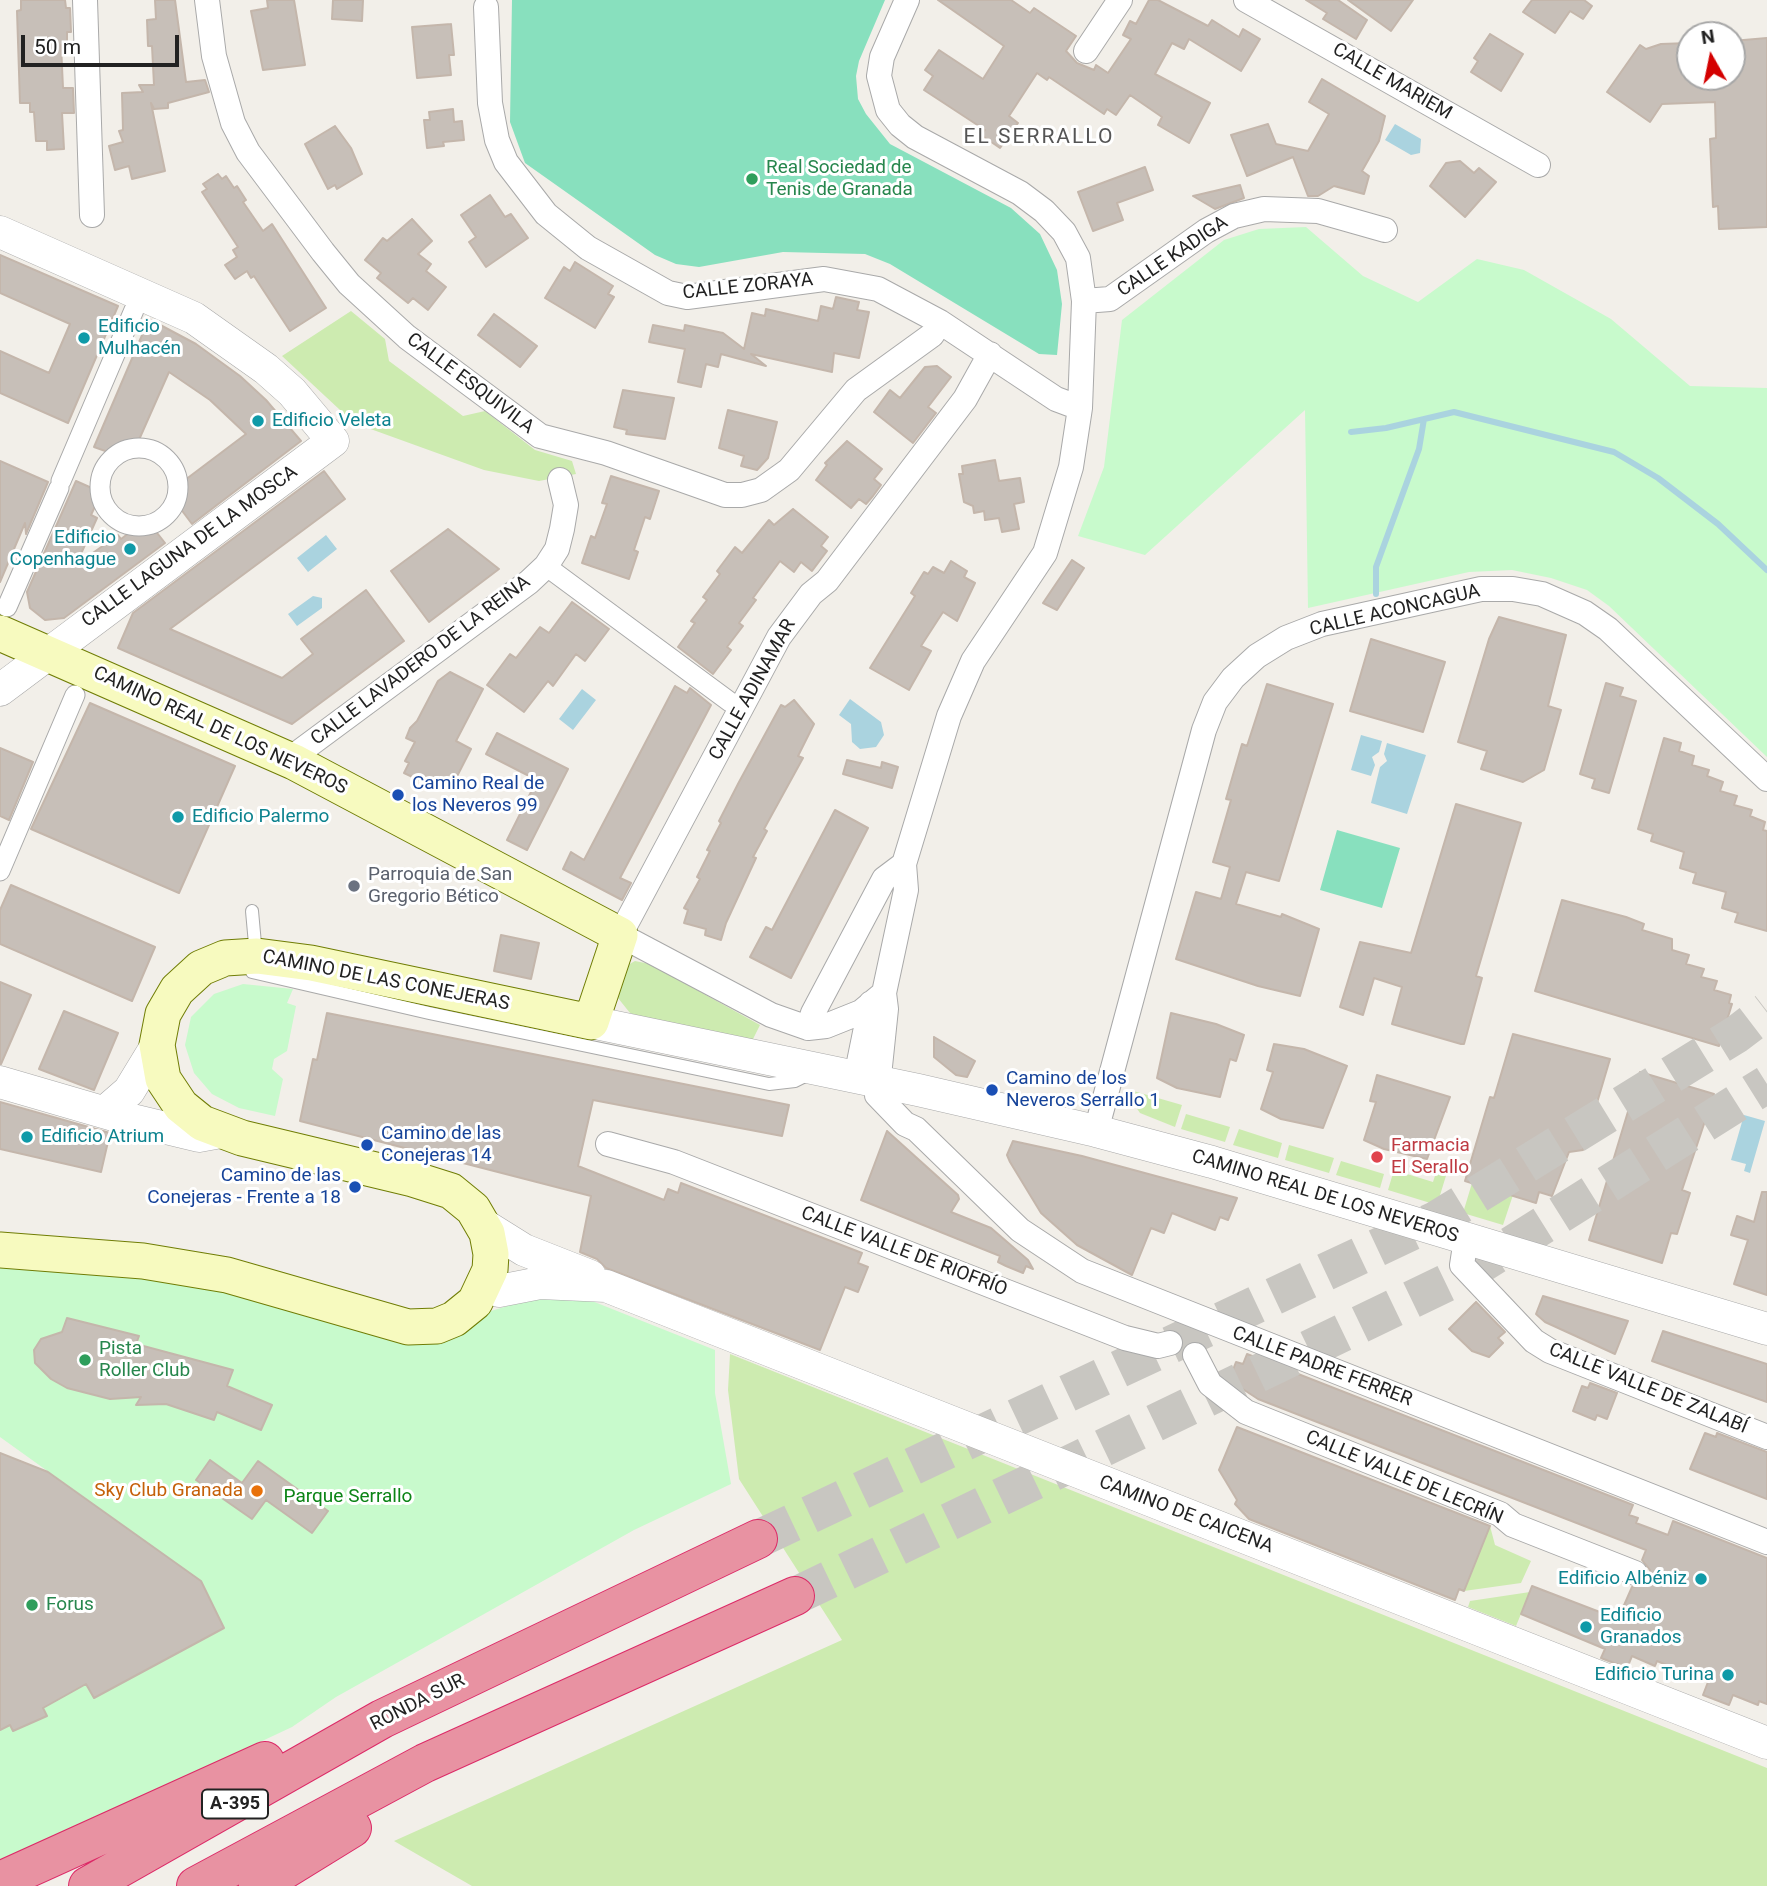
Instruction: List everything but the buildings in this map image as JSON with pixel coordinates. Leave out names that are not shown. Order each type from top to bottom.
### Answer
[{"type":"highway","name":"RONDA SUR","points":[[88,1886],[382,1719],[758,1539]]},
{"type":"highway","name":"A-395","points":[[196,1886],[425,1763],[795,1596]]},
{"type":"highway","points":[[0,1881],[310,1741],[382,1719]]},
{"type":"highway","points":[[258,1886],[435,1778],[482,1737]]},
{"type":"main road","name":"CAMINO REAL DE LOS NEVEROS","points":[[4,620],[46,653],[294,762],[620,935]]},
{"type":"main road","name":"CALLE ADINAMAR","points":[[591,1022],[620,935]]},
{"type":"main road","name":"CAMINO DE LAS CONEJERAS","points":[[511,1259],[466,1201],[444,1189],[221,1132],[191,1116],[174,1098],[163,1079],[157,1045],[160,1024],[167,1004],[184,981],[210,963],[232,957],[257,956],[311,963],[591,1022]]},
{"type":"main road","points":[[0,1250],[143,1261],[227,1275],[386,1322],[418,1328],[437,1326],[454,1319],[475,1302],[511,1259]]},
{"type":"street","points":[[85,0],[92,215]]},
{"type":"street","name":"CALLE ESQUIVILA","points":[[207,0],[214,57],[233,123],[248,152],[323,252],[349,284],[407,337],[540,436],[607,453],[725,495],[742,495],[761,490],[789,470],[856,390],[932,335],[940,322]]},
{"type":"street","points":[[867,1079],[878,998],[906,890],[904,864],[949,716],[974,661],[1045,552],[1071,467],[1080,408],[1084,301],[1078,258],[1065,232],[1044,211],[1000,181],[915,137],[900,125],[888,110],[881,92],[881,66],[907,0]]},
{"type":"street","points":[[1086,51],[1120,0]]},
{"type":"street","name":"CALLE MARIEM","points":[[1246,0],[1538,165]]},
{"type":"street","name":"CALLE ZORAYA","points":[[486,2],[490,103],[497,140],[506,162],[546,214],[589,248],[668,293],[687,297],[801,280],[847,281],[878,289],[940,322],[1056,399],[1080,408]]},
{"type":"street","name":"CALLE KADIGA","points":[[1084,301],[1110,299],[1206,231],[1234,216],[1254,211],[1318,211],[1385,230]]},
{"type":"street","name":"CALLE LAGUNA DE LA MOSCA","points":[[0,232],[194,318],[275,376],[333,441],[0,690]]},
{"type":"street","points":[[4,620],[66,478],[83,447],[134,310]]},
{"type":"street","name":"CALLE ADINAMAR","points":[[620,935],[779,638],[811,594],[827,581],[965,399],[990,354]]},
{"type":"street","points":[[134,448],[159,453],[169,461],[179,484],[173,507],[166,516],[145,526],[133,526],[113,516],[101,498],[102,477],[111,460],[134,448]]},
{"type":"street","name":"CALLE LAVADERO DE LA REINA","points":[[294,762],[298,753],[529,582],[546,566],[562,529],[566,505],[561,480]]},
{"type":"street","points":[[554,572],[730,702]]},
{"type":"street","name":"CALLE ACONCAGUA","points":[[1096,1131],[1204,730],[1215,702],[1233,678],[1257,656],[1286,638],[1322,624],[1481,589],[1513,589],[1542,594],[1585,613],[1608,629],[1767,779]]},
{"type":"street","points":[[0,870],[75,695]]},
{"type":"street","points":[[878,998],[861,1012],[826,1026],[808,1028],[813,1013],[884,878],[904,864]]},
{"type":"street","name":"CAMINO REAL DE LOS NEVEROS","points":[[620,935],[771,1016],[808,1028]]},
{"type":"street","name":"CAMINO DE LAS CONEJERAS","points":[[591,1022],[867,1079]]},
{"type":"street","points":[[106,1111],[129,1091],[157,1045]]},
{"type":"street","name":"CAMINO REAL DE LOS NEVEROS","points":[[867,1079],[1096,1131],[1767,1329]]},
{"type":"street","name":"CALLE PADRE FERRER","points":[[867,1079],[887,1108],[905,1125],[916,1129],[985,1198],[1048,1251],[1082,1271],[1767,1542]]},
{"type":"street","points":[[0,1082],[120,1117],[198,1136],[221,1132]]},
{"type":"street","points":[[916,1129],[918,1090]]},
{"type":"street","name":"CALLE VALLE DE RIOFRÍO","points":[[608,1144],[674,1162],[1125,1338],[1158,1346],[1170,1343]]},
{"type":"street","name":"CALLE VALLE DE ZALABÍ","points":[[1466,1239],[1462,1265],[1534,1341],[1550,1351],[1767,1437]]},
{"type":"street","name":"CAMINO DE CAICENA","points":[[511,1259],[606,1286],[1767,1744]]},
{"type":"street","points":[[1181,1312],[1170,1343],[1195,1355],[1209,1323]]},
{"type":"street","name":"CALLE VALLE DE LECRÍN","points":[[1195,1355],[1210,1384],[1246,1412],[1500,1514],[1513,1525],[1635,1573]]},
{"type":"lane","points":[[252,911],[257,956]]},
{"type":"lane","points":[[210,963],[769,1084],[796,1081],[818,1069]]},
{"type":"green space","name":"Real Sociedad de Tenis de Granada","points":[[512,0],[885,0],[859,61],[856,76],[858,99],[866,114],[890,144],[1011,208],[1040,234],[1057,270],[1062,304],[1057,355],[1039,354],[890,264],[865,254],[783,252],[699,267],[676,264],[655,255],[525,163],[510,122]]},
{"type":"green space","points":[[1306,227],[1363,276],[1418,302],[1477,259],[1524,270],[1611,319],[1690,386],[1767,388],[1767,757],[1609,606],[1587,590],[1551,578],[1512,570],[1469,572],[1308,608],[1305,410],[1145,555],[1078,536],[1104,467],[1122,320],[1224,240],[1259,229]]},
{"type":"green space","points":[[351,311],[385,339],[389,361],[463,416],[485,411],[535,450],[572,461],[576,474],[539,481],[484,470],[354,423],[282,356]]},
{"type":"green space","points":[[1337,830],[1400,848],[1382,908],[1320,890]]},
{"type":"green space","points":[[635,961],[650,964],[760,1025],[753,1039],[741,1040],[650,1022],[630,1013],[618,998],[617,981],[624,967]]},
{"type":"green space","points":[[243,984],[293,989],[287,1003],[296,1006],[287,1051],[274,1059],[272,1069],[283,1079],[275,1116],[239,1108],[212,1094],[194,1073],[185,1045],[191,1017],[214,994]]},
{"type":"green space","points":[[1130,1090],[1182,1105],[1175,1127],[1140,1113],[1133,1103]]},
{"type":"green space","points":[[1186,1114],[1230,1127],[1225,1142],[1181,1129]]},
{"type":"green space","points":[[1239,1129],[1282,1143],[1278,1158],[1233,1145]]},
{"type":"green space","points":[[1289,1145],[1334,1158],[1329,1173],[1285,1160]]},
{"type":"green space","points":[[1341,1161],[1384,1174],[1380,1188],[1336,1175]]},
{"type":"green space","points":[[1439,1163],[1449,1166],[1437,1205],[1388,1190],[1394,1170],[1433,1182]]},
{"type":"green space","points":[[1472,1183],[1513,1195],[1503,1225],[1463,1213]]},
{"type":"green space","name":"Parque Serrallo","points":[[0,1260],[134,1271],[468,1325],[491,1311],[542,1298],[592,1301],[715,1350],[715,1393],[731,1484],[634,1530],[336,1697],[292,1727],[0,1864],[0,1730],[10,1725],[13,1731],[47,1716],[43,1708],[86,1684],[94,1698],[224,1628],[201,1581],[0,1437]]},
{"type":"green space","points":[[730,1354],[1767,1768],[1767,1886],[472,1886],[394,1841],[842,1640],[739,1479],[728,1390]]},
{"type":"green space","points":[[1490,1526],[1495,1545],[1531,1561],[1521,1583],[1464,1591]]},
{"type":"green space","points":[[1530,1592],[1516,1626],[1468,1607],[1470,1601]]},
{"type":"water","points":[[1395,124],[1421,139],[1420,153],[1411,155],[1385,140]]},
{"type":"water","points":[[326,535],[337,549],[308,572],[297,558]]},
{"type":"water","points":[[313,596],[322,598],[322,608],[297,626],[288,614]]},
{"type":"water","points":[[582,689],[596,700],[573,730],[559,719]]},
{"type":"water","points":[[850,699],[881,722],[884,735],[876,747],[860,749],[852,742],[851,724],[839,715]]},
{"type":"water","points":[[1361,735],[1382,741],[1379,752],[1372,757],[1375,765],[1371,776],[1351,770]]},
{"type":"water","points":[[1387,743],[1426,755],[1407,814],[1371,803],[1380,767],[1387,761],[1384,754]]},
{"type":"water","points":[[1744,1115],[1765,1121],[1750,1173],[1744,1171],[1746,1164],[1731,1160]]},
{"type":"waterway","points":[[1351,432],[1386,428],[1454,412],[1614,452],[1658,478],[1718,524],[1767,570]]},
{"type":"waterway","points":[[1376,594],[1376,567],[1419,449],[1424,419]]},
{"type":"tunnel","points":[[758,1539],[1436,1220],[1737,1034],[1767,1011]]},
{"type":"tunnel","points":[[795,1596],[1467,1273],[1767,1084]]},
{"type":"place","name":"Real Sociedad de Tenis de Granada","points":[[752,179]]},
{"type":"place","name":"Edificio Mulhacén","points":[[84,338]]},
{"type":"place","name":"Edificio Veleta","points":[[258,421]]},
{"type":"place","name":"Edificio Copenhague","points":[[130,549]]},
{"type":"place","name":"Camino Real de los Neveros 99","points":[[398,795]]},
{"type":"place","name":"Edificio Palermo","points":[[178,817]]},
{"type":"place","name":"Parroquia de San Gregorio Bético","points":[[354,886]]},
{"type":"place","name":"Camino de los Neveros Serrallo 1","points":[[992,1090]]},
{"type":"place","name":"Edificio Atrium","points":[[27,1137]]},
{"type":"place","name":"Camino de las Conejeras 14","points":[[367,1145]]},
{"type":"place","name":"Farmacia El Serallo","points":[[1377,1157]]},
{"type":"place","name":"Camino de las Conejeras - Frente a 18","points":[[355,1187]]},
{"type":"place","name":"Pista Roller Club","points":[[85,1360]]},
{"type":"place","name":"Sky Club Granada","points":[[257,1491]]},
{"type":"place","name":"Edificio Albéniz","points":[[1701,1579]]},
{"type":"place","name":"Forus","points":[[32,1605]]},
{"type":"place","name":"Edificio Granados","points":[[1586,1627]]},
{"type":"place","name":"Edificio Turina","points":[[1728,1675]]},
{"type":"district","name":"EL SERRALLO","points":[[1039,138]]}]
